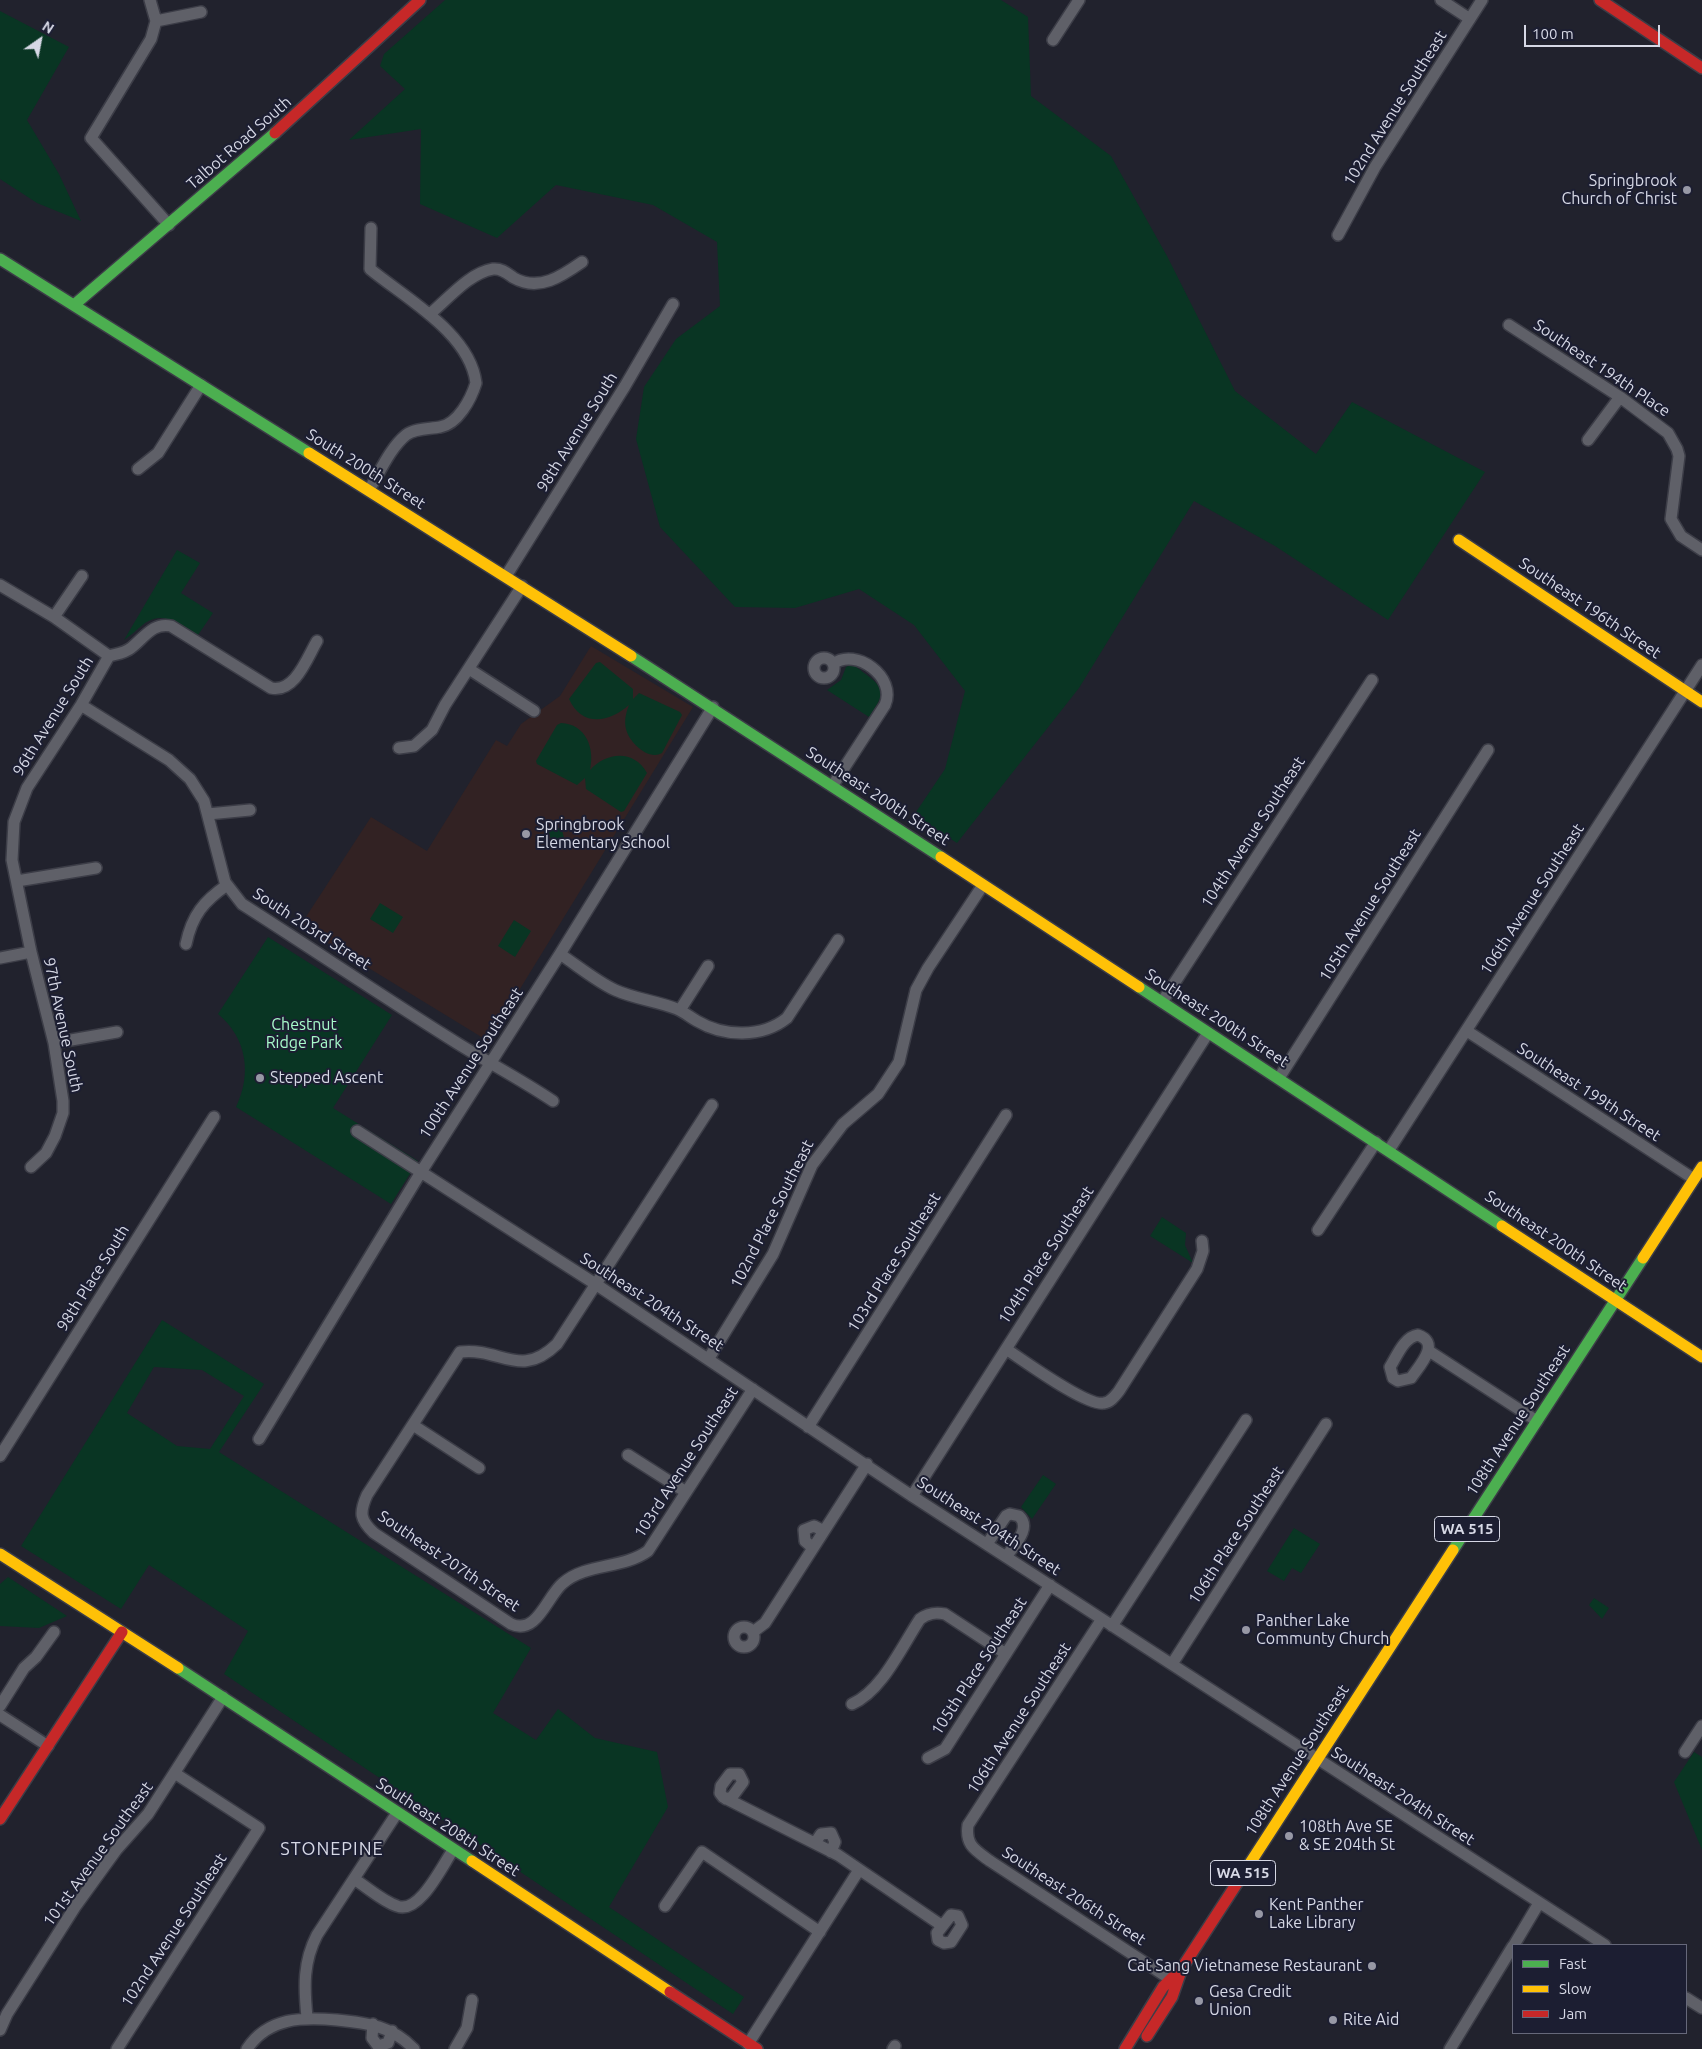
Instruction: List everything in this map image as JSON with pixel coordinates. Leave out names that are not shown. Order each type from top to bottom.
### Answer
[{"type":"street","points":[[150,0],[156,21],[151,38],[91,138],[169,225]]},
{"type":"street","name":"Talbot Road South","points":[[74,305],[286,124],[420,0]]},
{"type":"street","points":[[1053,40],[1079,0]]},
{"type":"street","points":[[1441,0],[1470,19]]},
{"type":"street","name":"102nd Avenue Southeast","points":[[1338,235],[1375,167],[1482,0]]},
{"type":"street","points":[[1600,0],[1702,68]]},
{"type":"street","points":[[156,21],[201,12]]},
{"type":"street","points":[[369,490],[398,444],[407,434],[443,426],[454,420],[462,411],[474,390],[474,373],[470,362],[430,314],[370,268],[371,228]]},
{"type":"street","name":"South 200th Street","points":[[0,259],[714,707]]},
{"type":"street","points":[[430,314],[473,278],[484,272],[496,269],[507,272],[527,283],[543,283],[559,278],[582,262]]},
{"type":"street","name":"98th Avenue South","points":[[506,576],[625,386],[673,304]]},
{"type":"street","name":"Southeast 194th Place","points":[[1509,325],[1620,398],[1668,433],[1679,456],[1670,511],[1673,526],[1681,536],[1702,550]]},
{"type":"street","points":[[138,469],[158,453],[201,385]]},
{"type":"street","points":[[1588,440],[1620,398]]},
{"type":"street","name":"Southeast 196th Street","points":[[1459,540],[1702,702]]},
{"type":"street","points":[[54,617],[82,576]]},
{"type":"street","points":[[0,585],[54,617],[109,656],[128,650],[150,630],[166,624],[271,688],[284,688],[291,683],[317,641]]},
{"type":"street","points":[[399,748],[414,746],[432,730],[445,705],[522,586]]},
{"type":"street","name":"96th Avenue South","points":[[17,881],[12,860],[12,839],[14,822],[19,806],[27,788],[81,705],[109,656]]},
{"type":"street","points":[[833,664],[845,658],[859,660],[882,677],[886,682],[889,694],[886,705],[833,785]]},
{"type":"street","name":"106th Avenue Southeast","points":[[1389,1150],[1702,665]]},
{"type":"street","points":[[469,669],[534,711]]},
{"type":"street","name":"104th Avenue Southeast","points":[[1162,1002],[1372,680]]},
{"type":"street","name":"South 203rd Street","points":[[81,705],[181,770],[197,788],[208,814],[220,868],[227,885],[242,904],[490,1064],[508,1071],[553,1101]]},
{"type":"street","name":"Southeast 200th Street","points":[[714,707],[1702,1357]]},
{"type":"street","name":"100th Avenue Southeast","points":[[259,1439],[421,1172],[714,707]]},
{"type":"street","name":"105th Avenue Southeast","points":[[1279,1078],[1488,750]]},
{"type":"street","points":[[208,814],[250,810]]},
{"type":"street","points":[[17,881],[96,868]]},
{"type":"street","name":"97th Avenue South","points":[[17,881],[31,952],[54,1043],[63,1101],[63,1113],[51,1146],[31,1167]]},
{"type":"street","name":"102nd Place Southeast","points":[[708,1358],[772,1254],[817,1158],[843,1124],[878,1094],[899,1062],[916,990],[928,968],[983,884]]},
{"type":"street","points":[[186,944],[190,925],[196,913],[209,897],[227,885]]},
{"type":"street","points":[[560,954],[613,990],[680,1010],[698,1022],[719,1030],[742,1033],[764,1031],[787,1018],[838,940]]},
{"type":"street","points":[[0,958],[31,952]]},
{"type":"street","points":[[680,1010],[708,966]]},
{"type":"street","name":"Southeast 199th Street","points":[[1467,1031],[1694,1179]]},
{"type":"street","points":[[54,1043],[116,1032]]},
{"type":"street","name":"104th Place Southeast","points":[[912,1496],[1208,1033]]},
{"type":"street","points":[[479,1468],[414,1424],[460,1352],[472,1350],[518,1362],[530,1361],[546,1354],[557,1344],[712,1105]]},
{"type":"street","name":"103rd Place Southeast","points":[[808,1427],[1006,1115]]},
{"type":"street","name":"98th Place South","points":[[0,1456],[214,1117]]},
{"type":"street","name":"Southeast 204th Street","points":[[357,1131],[597,1285],[808,1427],[867,1464],[912,1496],[1603,1944]]},
{"type":"street","points":[[1318,1230],[1376,1142]]},
{"type":"street","name":"108th Avenue Southeast","points":[[1125,2049],[1170,1979],[1182,1968],[1702,1166]]},
{"type":"street","points":[[1006,1349],[1086,1401],[1104,1404],[1111,1400],[1119,1391],[1197,1269],[1203,1251],[1202,1241]]},
{"type":"street","points":[[1429,1350],[1537,1421]]},
{"type":"street","name":"103rd Avenue Southeast","points":[[524,1626],[538,1616],[564,1582],[575,1575],[630,1561],[648,1551],[753,1389]]},
{"type":"street","points":[[1112,1626],[1246,1420]]},
{"type":"street","name":"Southeast 207th Street","points":[[414,1424],[367,1494],[362,1515],[364,1524],[374,1533],[511,1624],[518,1627],[524,1626]]},
{"type":"street","name":"106th Place Southeast","points":[[1172,1664],[1326,1424]]},
{"type":"street","points":[[628,1455],[686,1492]]},
{"type":"street","points":[[753,1632],[765,1623],[867,1464]]},
{"type":"street","points":[[987,1544],[1006,1516],[1010,1514],[1019,1516],[1024,1522],[1024,1528],[1006,1557]]},
{"type":"street","points":[[813,1548],[805,1541],[804,1530],[814,1526],[824,1531]]},
{"type":"street","name":"Southeast 208th Street","points":[[0,1554],[224,1697],[752,2046]]},
{"type":"street","name":"105th Place Southeast","points":[[928,1758],[945,1749],[1050,1585]]},
{"type":"street","points":[[852,1704],[863,1700],[874,1690],[920,1619],[932,1614],[946,1614],[1006,1654]]},
{"type":"street","name":"106th Avenue Southeast","points":[[966,1836],[968,1825],[1102,1619]]},
{"type":"street","points":[[0,1706],[24,1668],[36,1657],[54,1632]]},
{"type":"street","points":[[0,1819],[122,1632]]},
{"type":"street","name":"101st Avenue Southeast","points":[[0,2030],[7,2014],[75,1907],[117,1849],[148,1814],[176,1774],[224,1697]]},
{"type":"street","points":[[0,1715],[48,1746]]},
{"type":"street","points":[[1685,1752],[1702,1726]]},
{"type":"street","name":"102nd Avenue Southeast","points":[[116,2049],[260,1828],[176,1774]]},
{"type":"street","points":[[726,1799],[831,1852],[941,1925]]},
{"type":"street","points":[[307,2017],[304,1988],[309,1951],[317,1935],[397,1813]]},
{"type":"street","points":[[815,1843],[821,1834],[831,1833],[835,1842],[831,1852]]},
{"type":"street","name":"Southeast 206th Street","points":[[966,1836],[970,1845],[990,1861],[1170,1979]]},
{"type":"street","points":[[354,1879],[396,1906],[409,1907],[420,1900],[453,1850]]},
{"type":"street","points":[[665,1906],[702,1852],[820,1932]]},
{"type":"street","points":[[752,2046],[859,1870]]},
{"type":"street","points":[[1514,1944],[1539,1903]]},
{"type":"street","points":[[1450,2049],[1512,1948]]},
{"type":"street","name":"108th Avenue Southeast","points":[[1139,2049],[1180,1982],[1182,1968]]},
{"type":"street","points":[[1687,1999],[1702,2008]]},
{"type":"street","points":[[455,2049],[467,2028],[472,2000]]},
{"type":"street","points":[[248,2049],[259,2033],[286,2021],[307,2017],[373,2024],[392,2031],[414,2049]]},
{"type":"street","points":[[373,2024],[372,2038],[378,2046],[388,2043],[392,2031]]},
{"type":"shaded area","name":"Springbrook Elementary School","points":[[591,646],[693,707],[488,1041],[300,926],[371,817],[427,851],[496,740],[507,746],[521,724],[560,696]]},
{"type":"green space","points":[[445,0],[1001,0],[1028,17],[1031,96],[1111,156],[1167,256],[1235,391],[1316,454],[1352,402],[1485,472],[1388,620],[1275,546],[1194,501],[1079,688],[957,843],[914,815],[945,769],[965,691],[914,625],[859,589],[795,608],[735,607],[660,527],[636,439],[644,387],[676,339],[720,306],[717,242],[653,205],[556,185],[497,238],[420,204],[421,129],[349,140],[405,89],[380,66],[384,54]]},
{"type":"green space","points":[[0,11],[69,47],[27,120],[59,174],[81,221],[37,203],[0,179]]},
{"type":"green space","points":[[177,550],[200,563],[181,593],[213,613],[198,635],[173,620],[159,618],[145,623],[124,640]]},
{"type":"green space","points":[[600,662],[633,689],[633,699],[639,693],[680,712],[682,715],[662,753],[657,755],[645,752],[631,739],[625,723],[629,705],[613,715],[597,719],[581,715],[575,708],[569,699],[596,663]]},
{"type":"green space","points":[[850,665],[867,675],[880,690],[880,699],[869,717],[827,690],[841,680],[846,667]]},
{"type":"green space","points":[[561,723],[570,724],[577,728],[587,739],[591,754],[590,770],[604,760],[620,756],[635,760],[647,773],[624,811],[621,812],[586,789],[585,778],[577,785],[537,764],[536,761],[557,725]]},
{"type":"green space","points":[[553,825],[562,830],[564,838],[559,846],[551,841],[549,832]]},
{"type":"green space","points":[[380,903],[403,917],[393,933],[370,919]]},
{"type":"green space","points":[[514,920],[531,931],[515,957],[498,946]]},
{"type":"green space","name":"Chestnut Ridge Park","points":[[268,937],[392,1015],[333,1108],[418,1161],[391,1204],[236,1107],[244,1082],[244,1057],[241,1045],[235,1034],[218,1014]]},
{"type":"green space","points":[[1162,1217],[1186,1233],[1185,1245],[1193,1263],[1150,1236]]},
{"type":"green space","points":[[162,1320],[264,1384],[219,1452],[531,1648],[493,1713],[536,1740],[558,1709],[595,1738],[657,1752],[668,1807],[609,1907],[744,1997],[733,2014],[224,1674],[248,1631],[149,1565],[121,1609],[21,1546]],"holes":[[[154,1367],[202,1370],[244,1396],[210,1449],[177,1446],[127,1413]]]},
{"type":"green space","points":[[1043,1475],[1056,1484],[1032,1519],[1021,1507]]},
{"type":"green space","points":[[1294,1528],[1320,1544],[1301,1573],[1292,1568],[1284,1581],[1267,1571]]},
{"type":"green space","points":[[8,1577],[67,1616],[39,1628],[0,1626],[0,1584]]},
{"type":"green space","points":[[1594,1598],[1609,1608],[1602,1619],[1589,1605]]},
{"type":"green space","points":[[1694,1752],[1702,1757],[1702,1850],[1674,1782]]},
{"type":"traffic: fast","points":[[74,305],[275,133]]},
{"type":"traffic: fast","points":[[0,259],[309,453]]},
{"type":"traffic: fast","points":[[631,656],[941,857]]},
{"type":"traffic: fast","points":[[1139,987],[1502,1226]]},
{"type":"traffic: fast","points":[[1453,1550],[1643,1258]]},
{"type":"traffic: fast","points":[[178,1668],[472,1861]]},
{"type":"traffic: slow","points":[[309,453],[631,656]]},
{"type":"traffic: slow","points":[[1459,540],[1702,702]]},
{"type":"traffic: slow","points":[[941,857],[1139,987]]},
{"type":"traffic: slow","points":[[1643,1258],[1702,1167]]},
{"type":"traffic: slow","points":[[1502,1226],[1702,1357]]},
{"type":"traffic: slow","points":[[1243,1874],[1453,1550]]},
{"type":"traffic: slow","points":[[0,1554],[178,1668]]},
{"type":"traffic: slow","points":[[472,1861],[670,1992]]},
{"type":"traffic: jam","points":[[275,133],[420,0]]},
{"type":"traffic: jam","points":[[1600,0],[1702,68]]},
{"type":"traffic: jam","points":[[0,1819],[122,1632]]},
{"type":"traffic: jam","points":[[1125,2049],[1163,1987],[1182,1968],[1243,1874]]},
{"type":"traffic: jam","points":[[1147,2036],[1172,1997],[1181,1971]]},
{"type":"traffic: jam","points":[[670,1992],[757,2049]]},
{"type":"place","name":"Springbrook Church of Christ","points":[[1687,190]]},
{"type":"place","name":"Springbrook Elementary School","points":[[526,834]]},
{"type":"place","name":"Stepped Ascent","points":[[260,1078]]},
{"type":"place","name":"Panther Lake Communty Church","points":[[1246,1630]]},
{"type":"place","name":"108th Ave SE & SE 204th St","points":[[1289,1836]]},
{"type":"place","name":"Kent Panther Lake Library","points":[[1259,1914]]},
{"type":"place","name":"Cat Sang Vietnamese Restaurant","points":[[1372,1966]]},
{"type":"place","name":"Gesa Credit Union","points":[[1199,2001]]},
{"type":"place","name":"Rite Aid","points":[[1333,2020]]},
{"type":"district","name":"STONEPINE","points":[[332,1849]]}]
